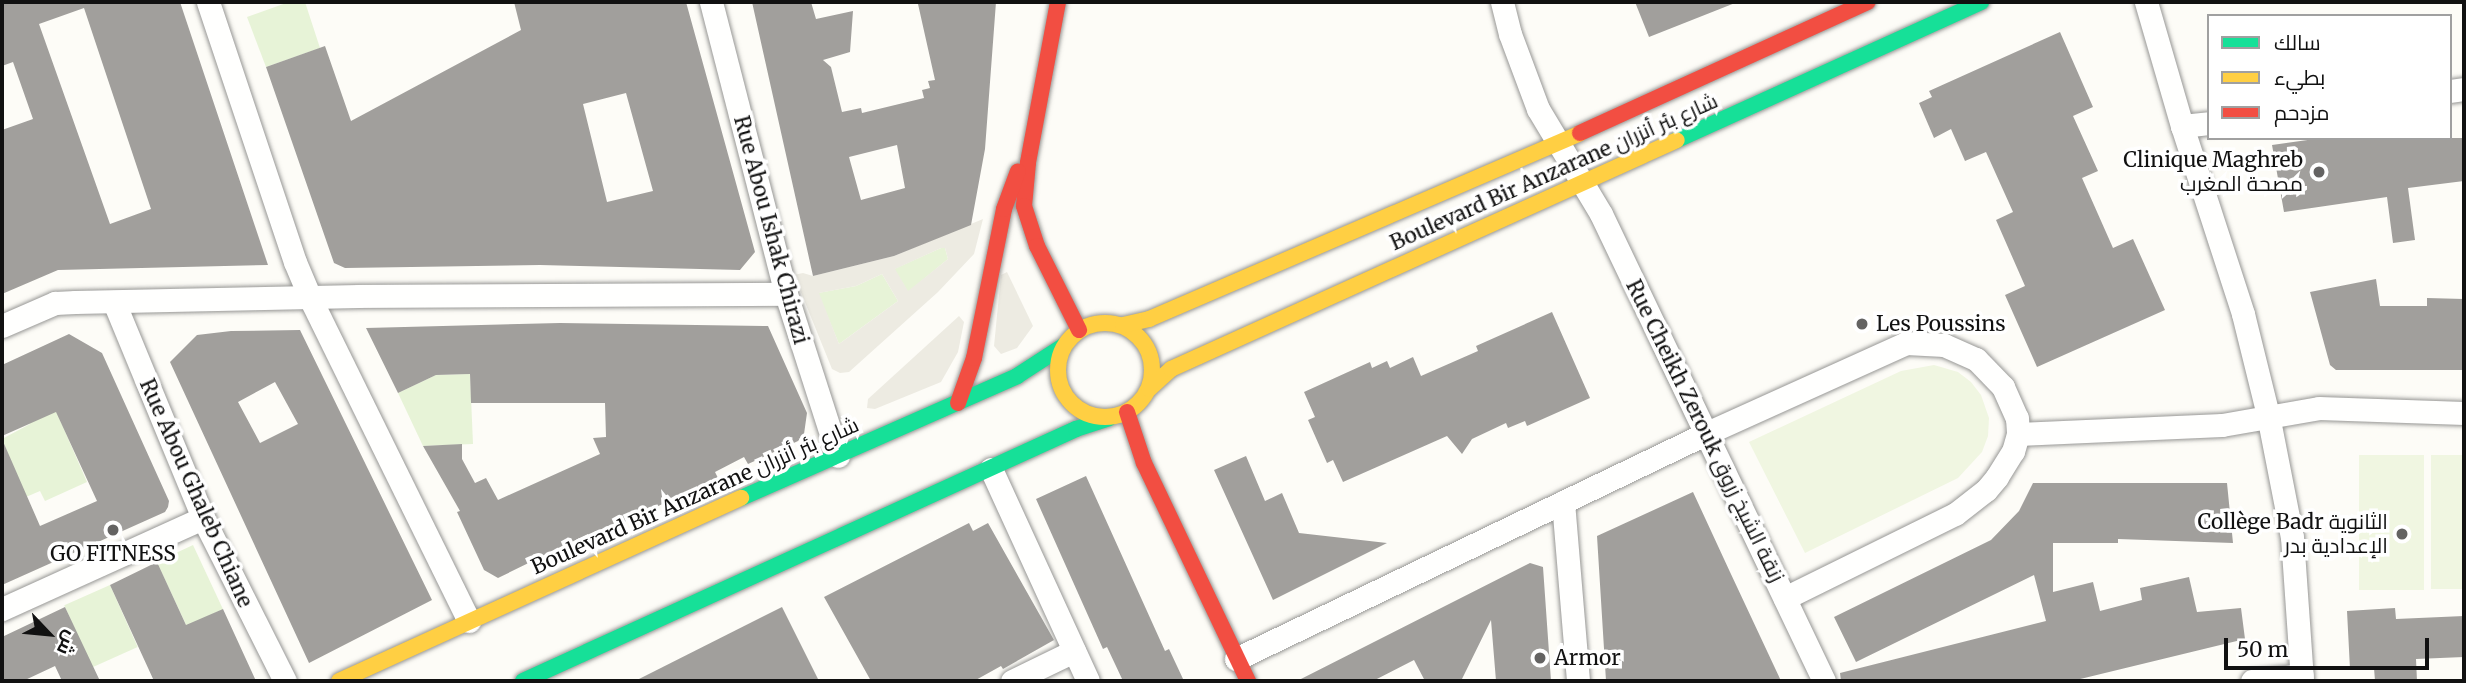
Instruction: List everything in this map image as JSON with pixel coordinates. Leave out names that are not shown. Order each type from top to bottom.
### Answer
[{"type":"main road","points":[[1058,2],[1028,163],[1024,199],[1029,225],[1079,330]]},
{"type":"main road","name":"Boulevard Bir Anzarane شارع بئر أنزران","points":[[1123,325],[1150,319],[1222,285],[1559,143],[1868,2]]},
{"type":"main road","name":"Boulevard Bir Anzarane شارع بئر أنزران","points":[[1149,389],[1171,369],[1981,2]]},
{"type":"main road","points":[[958,402],[971,370],[1013,178],[1028,163]]},
{"type":"main road","points":[[523,681],[1076,429],[1109,418],[1127,412],[1149,389],[1153,366],[1149,351],[1141,338],[1123,325],[1101,322],[1079,330],[1065,345],[1058,371],[1065,394],[1076,407],[1089,415],[1109,418]]},
{"type":"main road","name":"Boulevard Bir Anzarane شارع بئر أنزران","points":[[339,681],[1034,367],[1065,345]]},
{"type":"main road","points":[[1127,412],[1144,463],[1248,681]]},
{"type":"street","points":[[208,2],[295,262],[310,298],[469,621]]},
{"type":"street","name":"Rue Abou Ishak Chirazi","points":[[711,2],[786,294],[838,456]]},
{"type":"street","name":"Rue Cheikh Zerouk زنقة الشيخ زروق","points":[[1502,2],[1510,34],[1538,109],[1583,182],[1707,433],[1824,681]]},
{"type":"street","points":[[2146,2],[2182,126],[2243,314],[2268,415],[2292,537],[2302,678],[2252,681]]},
{"type":"street","points":[[2182,126],[2207,123]]},
{"type":"street","points":[[2,326],[55,303],[786,294]]},
{"type":"street","name":"Rue Abou Ghaleb Chiane","points":[[114,302],[203,518],[285,681]]},
{"type":"street","points":[[1236,659],[1707,433],[1914,341],[1955,348],[1986,368],[2012,402],[2018,434],[2013,450],[1997,477],[1963,508],[1785,598]]},
{"type":"street","points":[[2018,434],[2222,425],[2319,408],[2464,413]]},
{"type":"street","points":[[991,469],[1088,681]]},
{"type":"street","points":[[1563,502],[1578,681]]},
{"type":"street","points":[[2,609],[203,518]]},
{"type":"street","points":[[1012,681],[1074,651]]},
{"type":"green space","points":[[289,2],[305,2],[320,48],[266,67],[247,17]]},
{"type":"green space","points":[[945,248],[948,259],[908,292],[894,269]]},
{"type":"green space","points":[[882,274],[898,301],[839,344],[818,293],[856,286]]},
{"type":"green space","points":[[1934,365],[1958,372],[1971,382],[1981,395],[1989,418],[1988,436],[1982,452],[1958,478],[1805,553],[1749,442],[1901,371]]},
{"type":"green space","points":[[470,374],[473,444],[423,446],[398,393],[436,375]]},
{"type":"green space","points":[[44,383],[87,482],[45,501],[40,491],[26,497],[2,439],[30,424],[17,394]]},
{"type":"green space","points":[[2359,455],[2424,455],[2424,590],[2359,590]]},
{"type":"green space","points":[[2431,455],[2464,455],[2464,589],[2431,589]]},
{"type":"green space","points":[[193,545],[223,609],[187,626],[157,562]]},
{"type":"green space","points":[[110,585],[138,647],[92,667],[64,605]]},
{"type":"shaded area","points":[[983,219],[974,254],[938,292],[849,372],[840,373],[832,369],[794,275],[803,273],[813,276],[894,256]],"holes":[[[945,248],[948,259],[908,291],[895,269]],[[882,274],[898,301],[839,344],[819,293],[856,286]]]},
{"type":"shaded area","points":[[1007,272],[1033,326],[1017,348],[1001,354],[994,346],[1001,275]]},
{"type":"shaded area","points":[[959,316],[964,322],[958,352],[941,382],[875,409],[867,408],[868,399]]},
{"type":"building","points":[[2,2],[180,2],[268,265],[58,270],[2,294],[2,130],[33,119],[13,62],[2,66]],"holes":[[[84,8],[151,209],[110,224],[39,24]]]},
{"type":"building","points":[[514,2],[686,2],[755,252],[740,270],[540,265],[345,268],[334,263],[266,67],[325,46],[351,121],[521,30]],"holes":[[[626,93],[653,191],[607,202],[583,104]]]},
{"type":"building","points":[[752,2],[811,2],[816,19],[853,11],[850,52],[823,60],[831,67],[842,112],[861,108],[862,113],[924,98],[922,90],[930,88],[928,81],[935,80],[918,4],[996,2],[985,149],[971,225],[894,256],[813,276]],"holes":[[[897,145],[905,188],[861,200],[849,157]]]},
{"type":"building","points":[[1635,2],[1735,2],[1735,3],[1649,37]]},
{"type":"building","points":[[2060,32],[2093,107],[2073,116],[2098,171],[2082,178],[2113,248],[2133,239],[2165,310],[2037,367],[2005,295],[2025,286],[1996,220],[2013,212],[1986,152],[1965,161],[1951,129],[1934,138],[1919,103],[1932,97],[1929,91]]},
{"type":"building","points":[[2464,138],[2464,181],[2408,188],[2415,240],[2393,243],[2387,197],[2284,212],[2272,145],[2308,140]]},
{"type":"building","points":[[2376,279],[2380,306],[2427,306],[2427,298],[2464,299],[2464,370],[2336,370],[2330,365],[2310,292]]},
{"type":"building","points":[[1552,312],[1590,398],[1527,426],[1525,421],[1508,428],[1506,423],[1472,439],[1462,454],[1447,436],[1343,482],[1333,460],[1327,463],[1308,420],[1315,417],[1304,392],[1370,362],[1372,368],[1387,361],[1390,368],[1413,357],[1421,376],[1478,351],[1476,346]]},
{"type":"building","points":[[560,323],[768,326],[807,413],[804,434],[798,441],[748,464],[744,457],[715,472],[718,478],[590,538],[588,534],[498,578],[484,570],[457,512],[460,511],[423,446],[462,444],[462,459],[475,483],[486,478],[498,500],[600,454],[593,438],[606,437],[605,403],[471,403],[470,374],[436,375],[398,393],[366,328]]},
{"type":"building","points":[[300,330],[432,600],[309,663],[170,362],[197,335],[231,331]],"holes":[[[275,382],[298,424],[260,443],[238,402]]]},
{"type":"building","points":[[69,334],[102,353],[169,501],[168,507],[165,512],[2,585],[2,439],[40,526],[97,501],[56,412],[2,436],[2,365]]},
{"type":"building","points":[[1246,456],[1265,501],[1282,493],[1299,533],[1387,543],[1273,600],[1214,470]]},
{"type":"building","points":[[1086,476],[1165,651],[1169,649],[1184,681],[1123,681],[1107,647],[1103,649],[1036,499]]},
{"type":"building","points":[[2033,483],[2227,483],[2233,543],[2118,539],[2118,543],[2053,543],[2053,592],[2093,582],[2100,611],[2142,600],[2140,588],[2189,577],[2197,612],[2241,608],[2245,639],[2072,681],[1841,681],[1840,673],[2046,621],[2034,575],[1856,662],[1834,617],[1991,540],[2019,511]]},
{"type":"building","points":[[1693,492],[1781,681],[1606,681],[1597,536]]},
{"type":"building","points":[[969,523],[973,531],[988,523],[1054,640],[1003,669],[1001,666],[974,681],[871,681],[824,597]]},
{"type":"building","points":[[157,562],[186,625],[223,609],[256,681],[154,681],[110,585]]},
{"type":"building","points":[[1530,563],[1543,567],[1551,681],[1496,681],[1491,620],[1461,681],[1425,681],[1414,660],[1373,681],[1297,681]]},
{"type":"building","points":[[65,607],[100,681],[62,681],[55,666],[23,681],[2,681],[2,637]]},
{"type":"building","points":[[782,607],[819,681],[635,681]]},
{"type":"building","points":[[2395,608],[2396,619],[2464,616],[2464,657],[2416,659],[2417,681],[2375,681],[2374,668],[2350,669],[2347,611]]},
{"type":"traffic: fast","points":[[1677,140],[1981,2]]},
{"type":"traffic: fast","points":[[741,498],[1017,376],[1065,345]]},
{"type":"traffic: fast","points":[[523,681],[1076,429],[1109,418]]},
{"type":"traffic: slow","points":[[1123,325],[1149,319],[1580,133]]},
{"type":"traffic: slow","points":[[1149,389],[1171,369],[1677,140]]},
{"type":"traffic: slow","points":[[1105,323],[1123,326],[1139,336],[1149,352],[1152,370],[1149,388],[1139,404],[1123,414],[1105,417],[1087,414],[1071,404],[1061,388],[1058,370],[1061,352],[1071,336],[1087,326],[1105,323]]},
{"type":"traffic: slow","points":[[339,681],[741,498]]},
{"type":"traffic: jam","points":[[1058,2],[1028,163],[1024,206],[1037,246],[1079,330]]},
{"type":"traffic: jam","points":[[1580,133],[1868,2]]},
{"type":"traffic: jam","points":[[958,403],[974,358],[1004,209],[1018,171]]},
{"type":"traffic: jam","points":[[1127,412],[1144,463],[1248,681]]},
{"type":"place","name":"Clinique Maghreb مصحة المغرب","points":[[2319,172]]},
{"type":"place","name":"Les Poussins","points":[[1862,324]]},
{"type":"place","name":"GO FITNESS","points":[[113,530]]},
{"type":"place","name":"Collège Badr الثانوية الإعدادية بدر","points":[[2402,534]]},
{"type":"place","name":"Armor","points":[[1540,658]]}]
